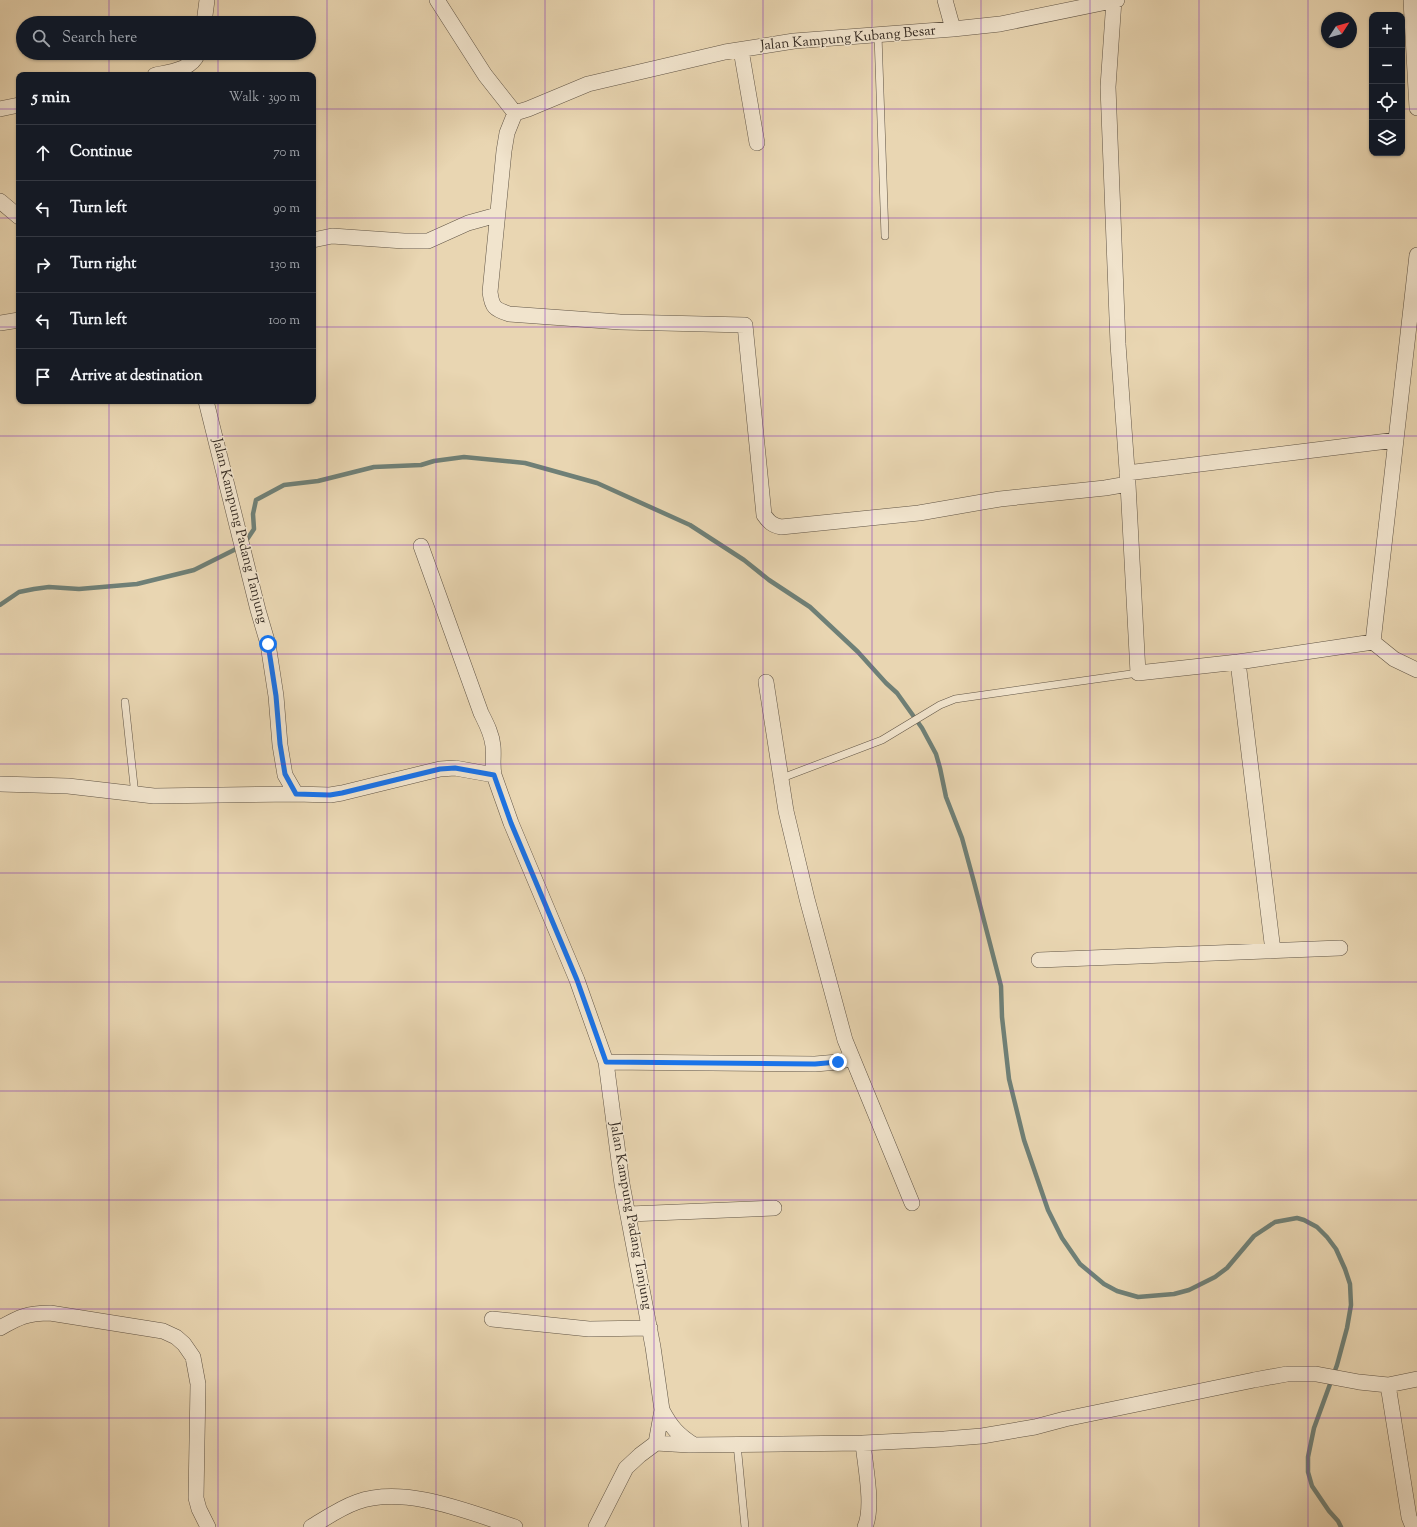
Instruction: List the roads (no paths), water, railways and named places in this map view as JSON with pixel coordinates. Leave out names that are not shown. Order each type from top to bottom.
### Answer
[{"type":"street","points":[[205,16],[207,0]]},
{"type":"street","points":[[437,0],[485,75],[515,113],[504,151],[490,292],[492,303],[497,310],[509,314],[620,322],[745,325],[764,515],[768,522],[774,525],[781,527],[919,513],[1000,499],[1105,488],[1127,478],[1396,440]]},
{"type":"street","points":[[945,0],[953,29]]},
{"type":"street","points":[[1115,0],[1108,88],[1118,344],[1138,673],[1238,662],[1373,642],[1394,659],[1417,670]]},
{"type":"street","name":"Jalan Kampung Kubang Besar","points":[[515,113],[588,84],[725,52],[794,41],[878,36],[1000,24],[1115,0]]},
{"type":"street","points":[[1411,0],[1417,108]]},
{"type":"street","points":[[741,50],[758,143]]},
{"type":"street","points":[[173,72],[185,67],[195,60]]},
{"type":"street","points":[[0,109],[16,106]]},
{"type":"street","points":[[0,201],[16,214]]},
{"type":"street","points":[[316,239],[332,236],[404,242],[428,240],[468,223],[497,215]]},
{"type":"street","points":[[1373,642],[1396,440],[1410,371],[1417,255]]},
{"type":"street","points":[[0,323],[16,320]]},
{"type":"street","name":"Jalan Kampung Padang Tanjung","points":[[207,404],[268,644],[285,774],[296,794]]},
{"type":"street","name":"Jalan Kampung Padang Tanjung","points":[[420,546],[491,734],[494,775],[513,828],[577,980],[606,1062],[622,1184],[650,1328],[662,1410],[656,1443]]},
{"type":"street","points":[[1238,662],[1273,951]]},
{"type":"street","points":[[766,682],[786,811],[807,899],[845,1040],[912,1203]]},
{"type":"street","points":[[0,784],[68,786],[135,795],[154,796],[330,795],[440,769],[455,768],[494,775]]},
{"type":"street","points":[[1039,960],[1340,948]]},
{"type":"street","points":[[606,1062],[815,1064],[838,1062],[852,1058]]},
{"type":"street","points":[[629,1214],[774,1208]]},
{"type":"street","points":[[0,1328],[17,1318],[34,1313],[50,1313],[163,1331],[176,1337],[184,1344],[193,1357],[198,1384],[196,1498],[199,1510],[208,1527]]},
{"type":"street","points":[[492,1319],[589,1329],[650,1328]]},
{"type":"street","points":[[596,1527],[626,1468],[656,1443],[694,1445],[863,1443],[944,1439],[1002,1433],[1287,1374],[1316,1374],[1345,1380],[1388,1385],[1417,1379]]},
{"type":"street","points":[[1388,1385],[1409,1517],[1413,1527]]},
{"type":"street","points":[[662,1410],[670,1426],[679,1436],[694,1445]]},
{"type":"street","points":[[863,1443],[869,1505],[868,1520],[865,1527]]},
{"type":"street","points":[[311,1527],[345,1506],[358,1501],[394,1496],[432,1501],[515,1527]]},
{"type":"lane","points":[[878,36],[885,236]]},
{"type":"lane","points":[[782,778],[882,740],[940,705],[955,699],[1138,673]]},
{"type":"lane","points":[[125,702],[135,795]]},
{"type":"lane","points":[[737,1444],[745,1527]]},
{"type":"waterway","points":[[0,605],[19,592],[34,589],[49,587],[79,589],[137,584],[194,570],[234,550],[246,541],[254,529],[253,514],[256,500],[284,485],[318,481],[374,467],[421,465],[434,461],[464,457],[525,463],[597,483],[690,525],[744,560],[769,580],[810,607],[858,652],[897,693],[922,728],[936,754],[946,797],[962,838],[1001,986],[1002,1017],[1009,1079],[1024,1140],[1048,1210],[1062,1238],[1080,1264],[1104,1284],[1117,1291],[1138,1297],[1174,1294],[1189,1290],[1215,1277],[1227,1268],[1254,1236],[1275,1222],[1297,1218],[1304,1220],[1317,1227],[1336,1249],[1350,1284],[1351,1305],[1347,1328],[1337,1365],[1314,1428],[1308,1457],[1308,1472],[1312,1486],[1341,1527]]}]
